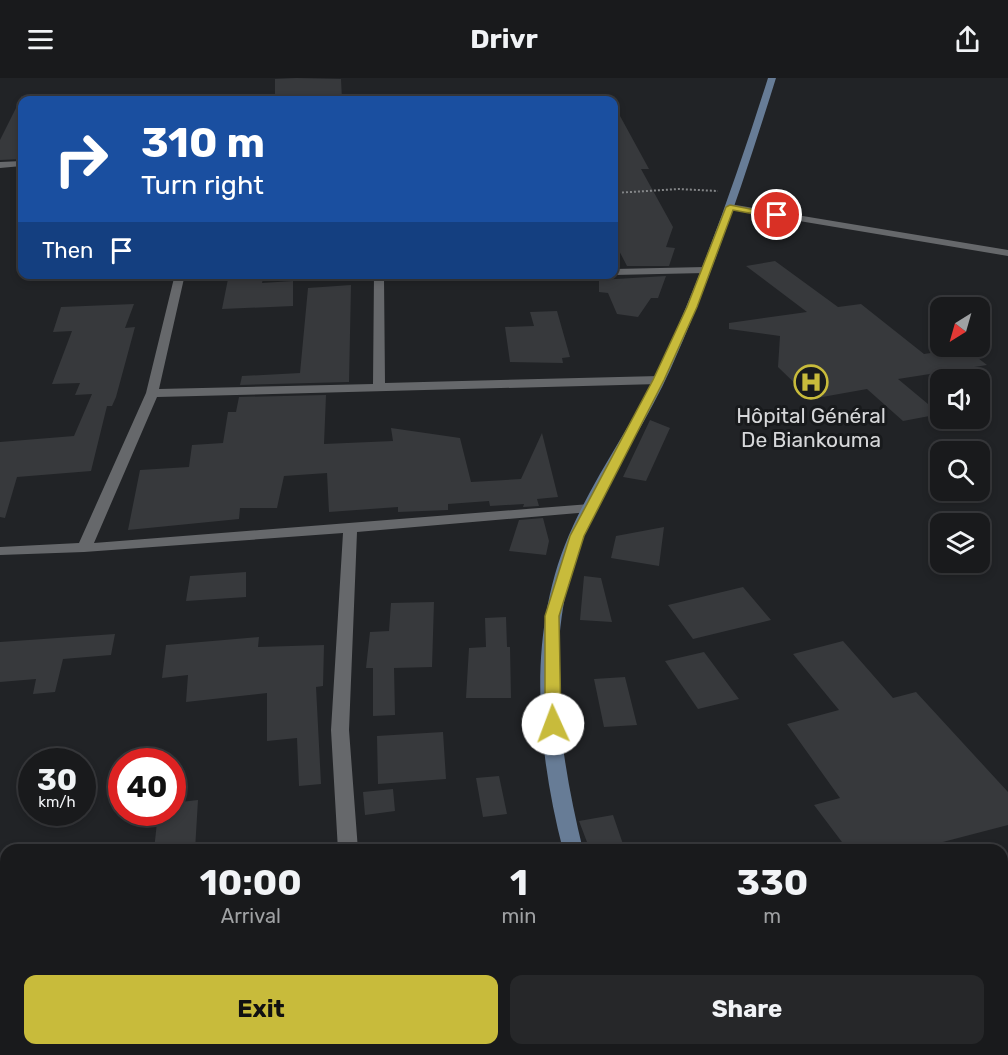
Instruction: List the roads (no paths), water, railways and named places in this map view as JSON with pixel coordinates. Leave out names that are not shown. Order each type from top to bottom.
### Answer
[{"type":"street","points":[[572,844],[560,798],[554,743],[550,666],[552,616],[563,574],[590,508],[659,380],[692,307],[736,192],[772,78]]},
{"type":"street","points":[[0,165],[18,164]]},
{"type":"street","points":[[730,207],[1008,253]]},
{"type":"street","points":[[618,272],[705,270]]},
{"type":"street","points":[[84,548],[152,393],[179,279]]},
{"type":"street","points":[[379,279],[379,387]]},
{"type":"street","points":[[152,393],[659,380]]},
{"type":"street","points":[[0,551],[84,548],[350,529],[590,508]]},
{"type":"street","points":[[348,844],[340,730],[350,529]]},
{"type":"place","name":"Hôpital Général De Biankouma","points":[[811,382]]}]
